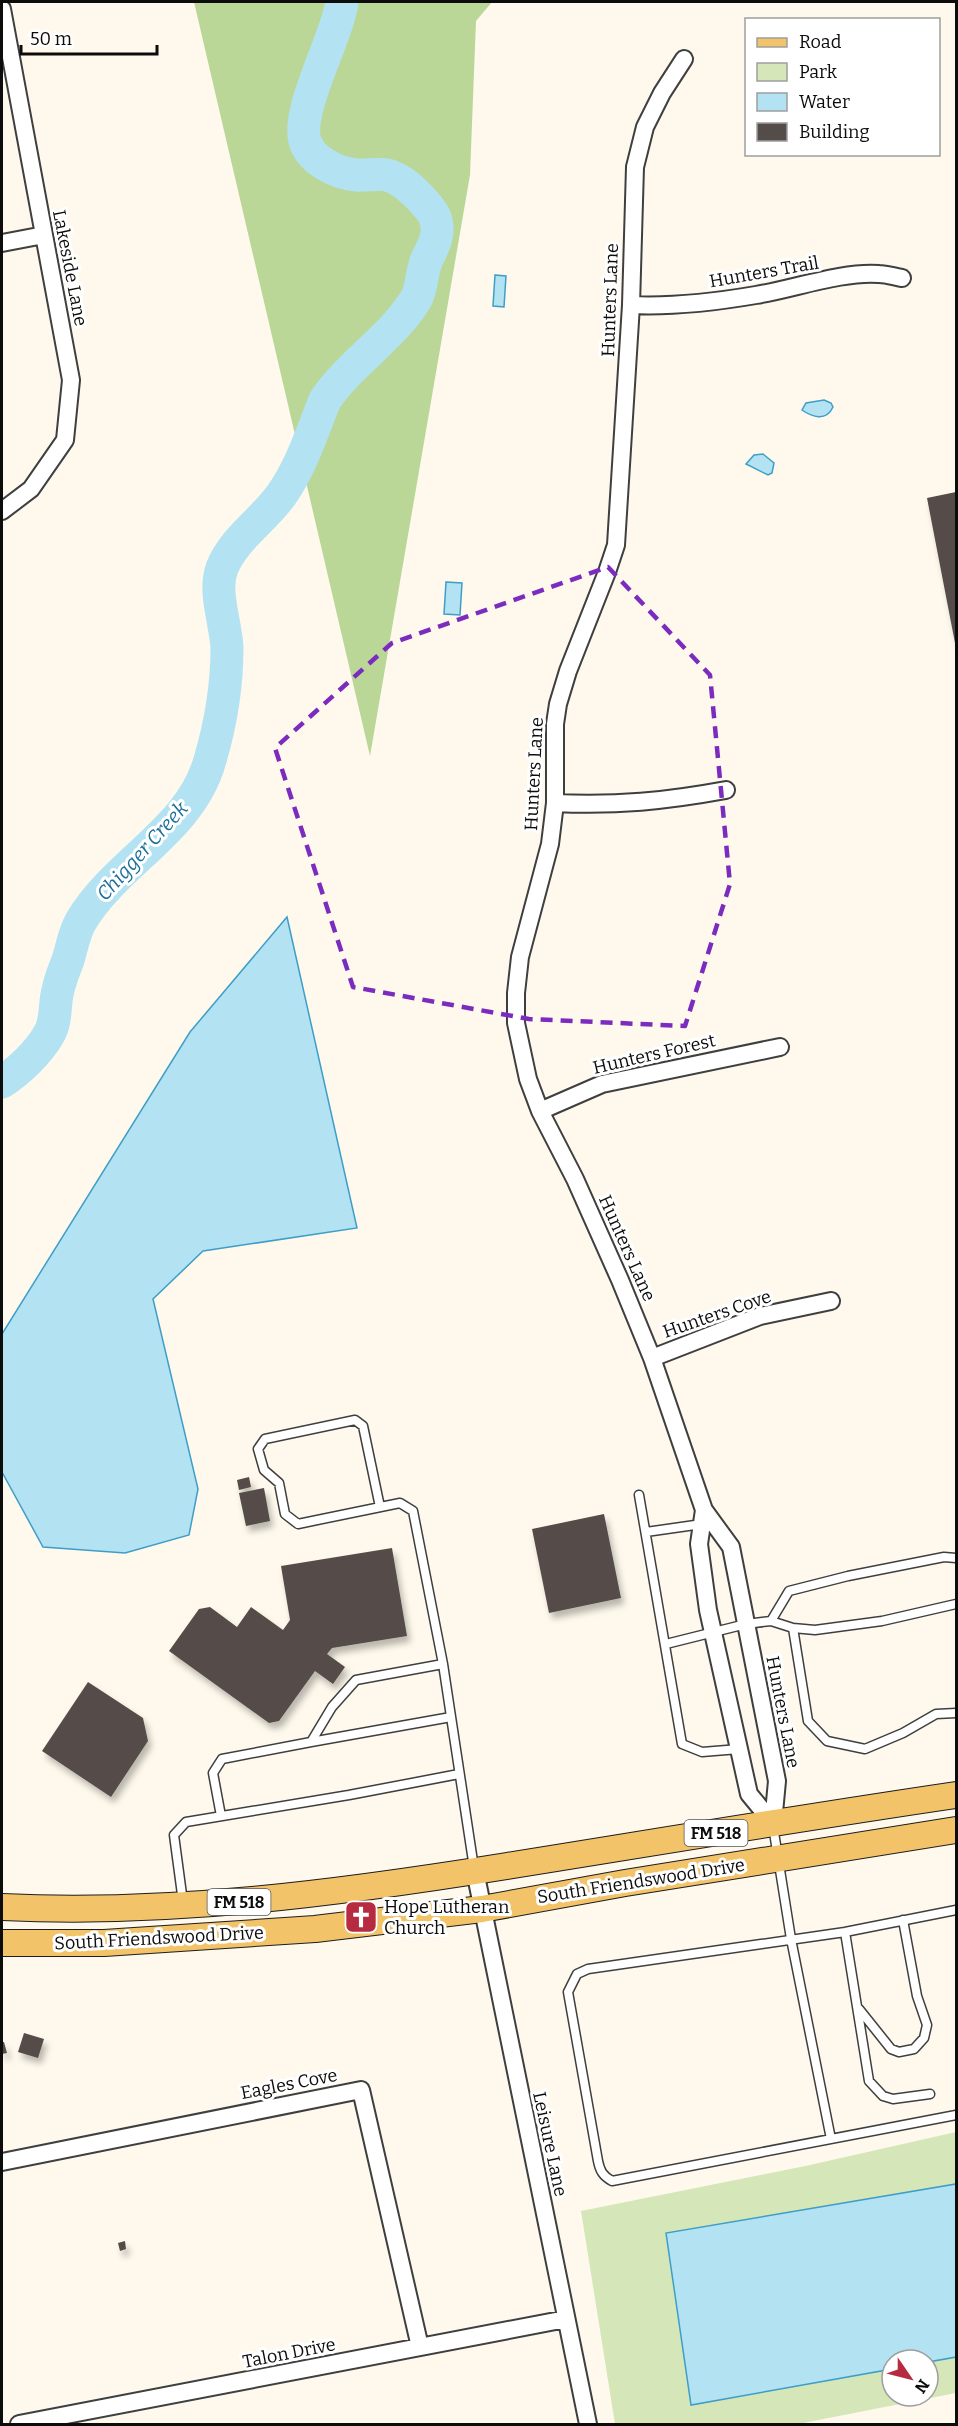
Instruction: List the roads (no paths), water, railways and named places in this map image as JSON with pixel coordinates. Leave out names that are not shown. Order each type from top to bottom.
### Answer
[{"type":"main road","name":"South Friendswood Drive","points":[[2,1907],[183,1906],[289,1898],[957,1795]]},
{"type":"main road","name":"South Friendswood Drive","points":[[2,1943],[60,1944],[181,1939],[315,1929],[482,1909],[777,1858],[957,1830]]},
{"type":"street","name":"Lakeside Lane","points":[[2,9],[71,380],[65,440],[31,489],[2,511]]},
{"type":"street","name":"Hunters Lane","points":[[684,59],[662,93],[645,127],[635,166],[631,305],[616,545],[568,671],[558,704],[555,724],[555,803],[550,844],[520,957],[516,993],[516,1023],[521,1054],[540,1112],[575,1179],[652,1358],[703,1517],[731,1547],[777,1781],[773,1822]]},
{"type":"street","points":[[2,243],[44,235]]},
{"type":"street","name":"Hunters Trail","points":[[631,305],[697,304],[855,275],[879,274],[902,278]]},
{"type":"street","points":[[555,803],[644,804],[726,790]]},
{"type":"street","name":"Hunters Forest","points":[[540,1112],[602,1084],[780,1047]]},
{"type":"street","name":"Hunters Cove","points":[[652,1358],[760,1316],[831,1301]]},
{"type":"street","name":"Hunters Lane","points":[[703,1517],[699,1544],[713,1633],[749,1794],[773,1822]]},
{"type":"street","name":"Leisure Lane","points":[[475,1871],[588,2424]]},
{"type":"street","name":"Eagles Cove","points":[[2,2162],[361,2090],[420,2347]]},
{"type":"street","name":"Talon Drive","points":[[19,2424],[566,2319]]},
{"type":"lane","points":[[380,1507],[363,1426],[355,1420],[265,1439],[258,1449],[264,1470],[279,1483],[285,1514],[298,1524],[400,1503],[413,1511],[443,1664],[475,1871]]},
{"type":"lane","points":[[639,1495],[682,1744],[702,1752],[739,1749]]},
{"type":"lane","points":[[646,1533],[703,1517]]},
{"type":"lane","points":[[771,1621],[789,1591],[848,1576],[944,1557],[957,1558]]},
{"type":"lane","points":[[666,1644],[746,1624],[771,1621],[793,1628],[815,1630],[882,1621],[957,1604]]},
{"type":"lane","points":[[793,1628],[808,1721],[827,1742],[865,1749],[903,1733],[936,1714],[957,1713]]},
{"type":"lane","points":[[311,1742],[332,1707],[356,1680],[443,1664]]},
{"type":"lane","points":[[220,1816],[213,1773],[222,1759],[451,1717]]},
{"type":"lane","points":[[183,1906],[174,1835],[186,1822],[459,1774]]},
{"type":"lane","points":[[773,1822],[791,1939],[831,2139]]},
{"type":"lane","points":[[957,1910],[845,1932],[588,1969],[577,1974],[568,1992],[600,2170],[612,2181],[957,2115]]},
{"type":"lane","points":[[859,2009],[891,2049],[899,2052],[914,2049],[924,2038],[927,2025],[917,1996],[903,1920]]},
{"type":"lane","points":[[845,1932],[869,2081],[883,2096],[892,2099],[930,2094]]},
{"type":"water","points":[[495,275],[506,276],[504,307],[493,306]]},
{"type":"water","points":[[824,400],[831,403],[833,407],[827,415],[814,416],[802,410],[806,403]]},
{"type":"water","points":[[763,454],[774,463],[772,473],[768,475],[746,464],[754,455]]},
{"type":"water","points":[[446,582],[462,583],[460,615],[444,614]]},
{"type":"water","points":[[287,917],[357,1228],[203,1251],[153,1299],[198,1489],[189,1535],[125,1553],[43,1547],[2,1472],[2,1334],[190,1032]]},
{"type":"water","points":[[956,2184],[956,2357],[940,2360],[940,2348],[880,2348],[880,2371],[691,2405],[666,2233]]},
{"type":"waterway","name":"Chigger Creek","points":[[2,1082],[22,1067],[45,1041],[52,1029],[60,982],[81,921],[113,881],[170,826],[187,806],[200,785],[217,733],[226,676],[227,648],[219,587],[222,568],[227,557],[275,503],[289,483],[325,400],[335,386],[395,326],[416,299],[420,289],[425,264],[437,231],[431,211],[398,179],[380,174],[356,175],[333,169],[319,160],[305,141],[304,127],[311,92],[339,17],[342,2]]},
{"type":"place","name":"Hope Lutheran Church","points":[[361,1917]]}]
